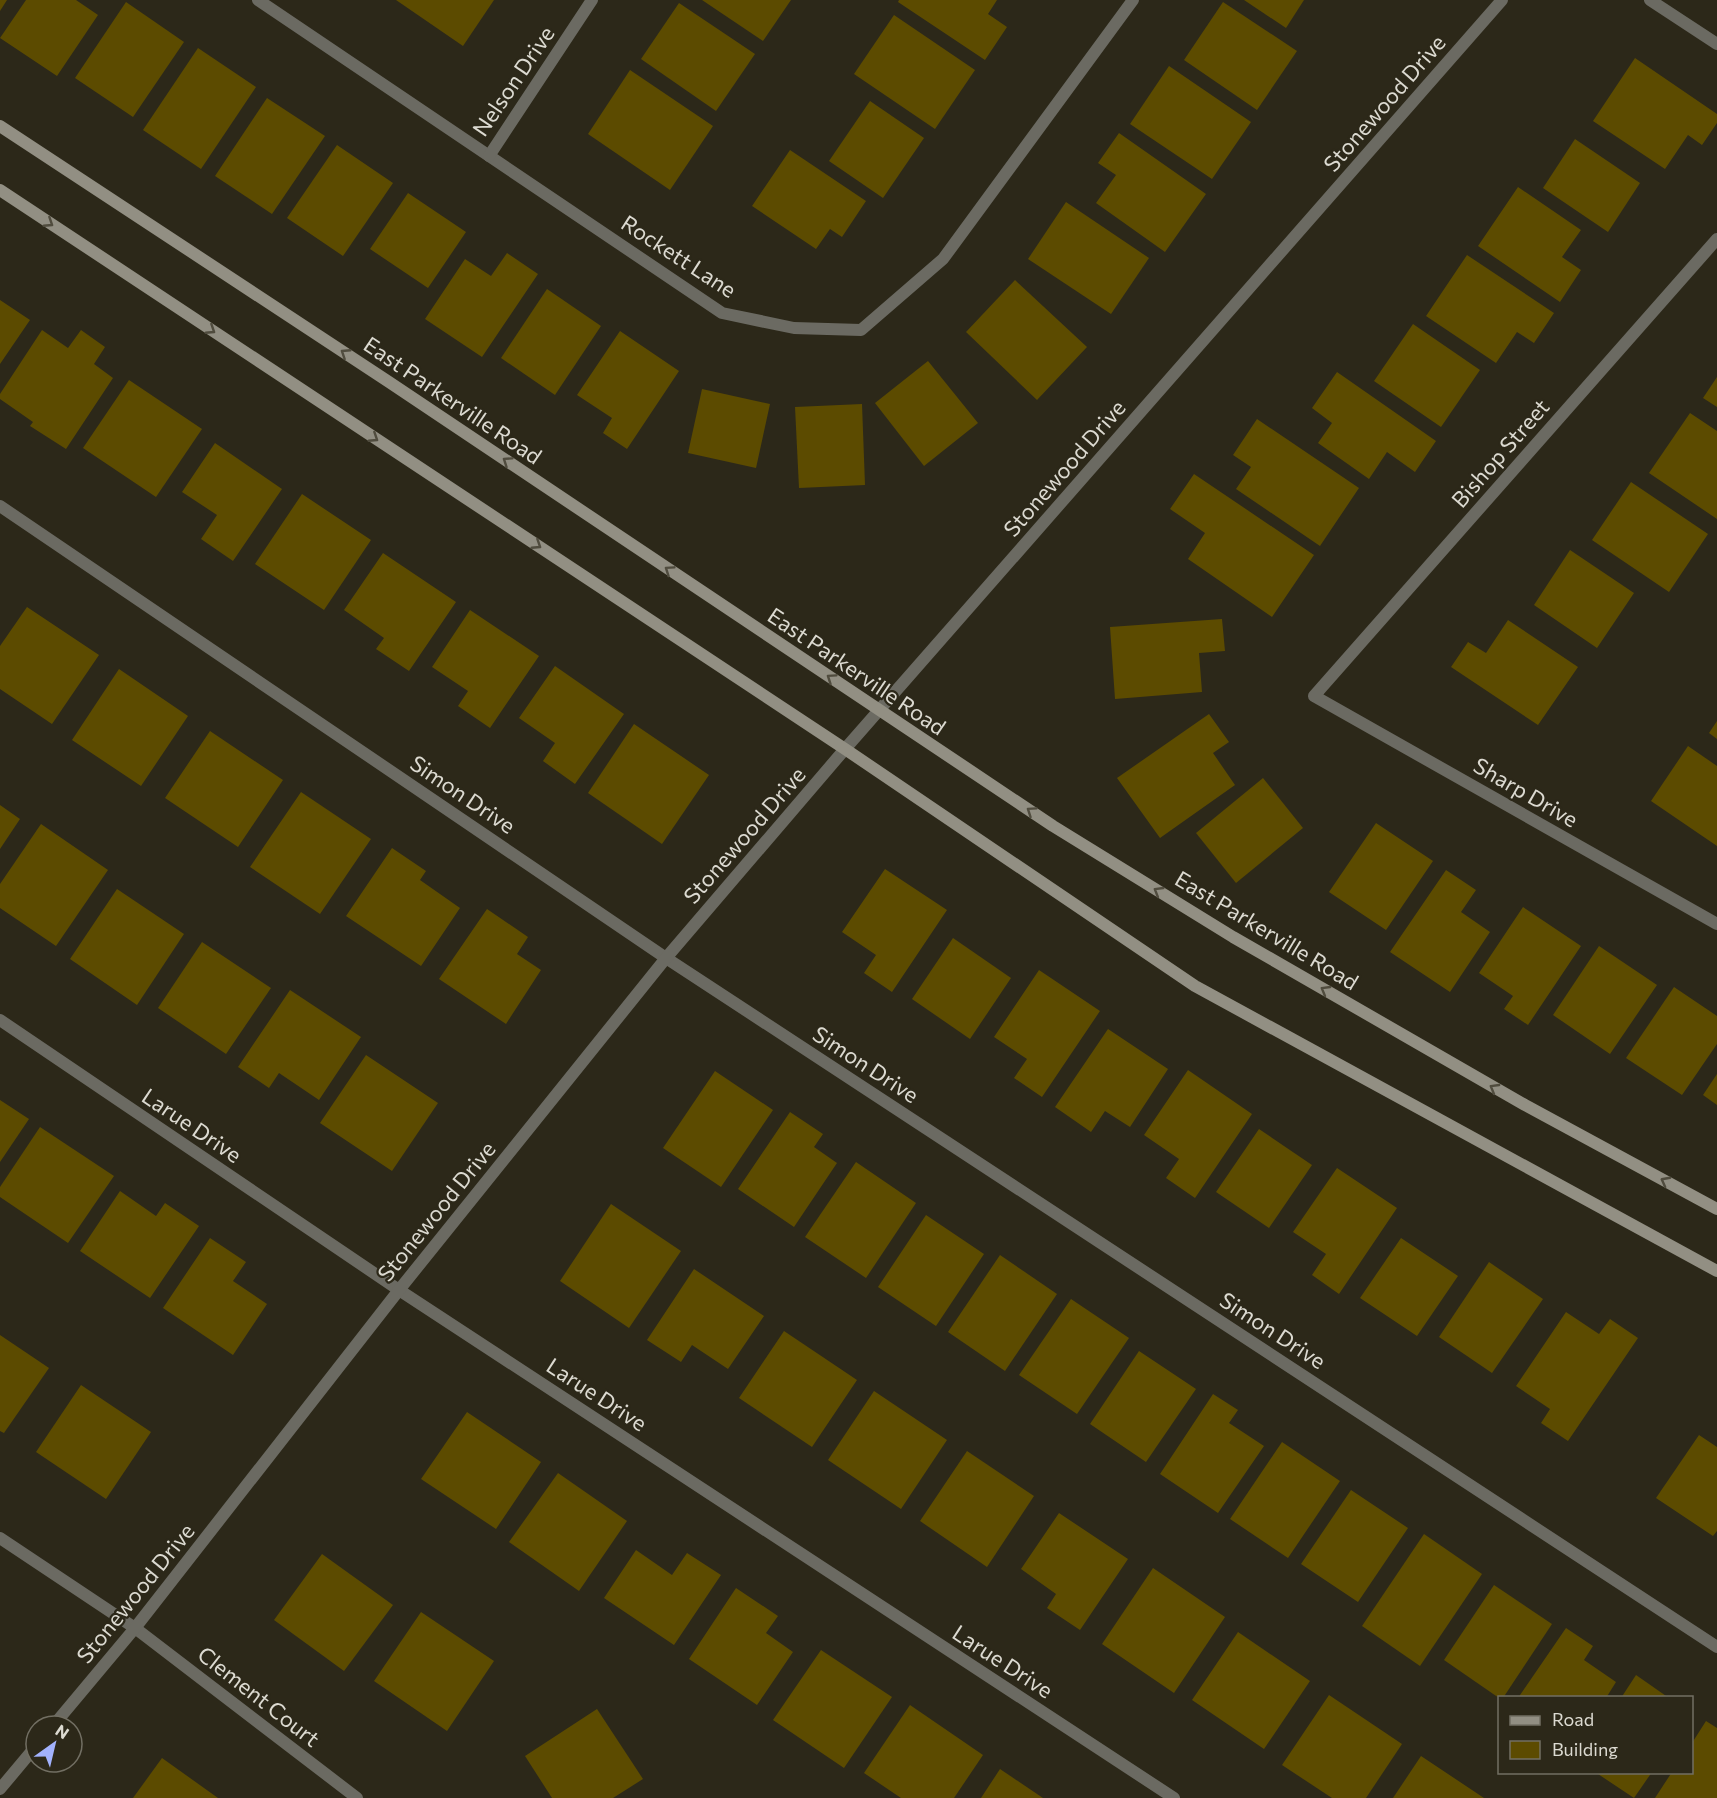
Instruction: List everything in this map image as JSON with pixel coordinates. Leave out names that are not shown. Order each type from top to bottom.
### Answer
[{"type":"main road","name":"East Parkerville Road","points":[[0,126],[369,369],[1053,826],[1233,937],[1525,1105],[1717,1209]]},
{"type":"main road","points":[[0,190],[845,749],[1195,986],[1717,1271]]},
{"type":"street","name":"Rockett Lane","points":[[258,0],[722,313],[794,328],[861,330],[943,259],[1133,0]]},
{"type":"street","name":"Nelson Drive","points":[[489,156],[592,0]]},
{"type":"street","name":"Stonewood Drive","points":[[63,1714],[135,1628],[399,1290],[666,958],[845,749],[1502,0]]},
{"type":"street","points":[[1650,0],[1717,44]]},
{"type":"street","name":"Bishop Street","points":[[1314,696],[1717,238]]},
{"type":"street","name":"Simon Drive","points":[[0,506],[666,958],[1717,1647]]},
{"type":"street","name":"Sharp Drive","points":[[1314,696],[1717,924]]},
{"type":"street","name":"Larue Drive","points":[[0,1020],[399,1290],[1174,1798]]},
{"type":"street","name":"Clement Court","points":[[0,1538],[135,1628],[357,1798]]},
{"type":"street","points":[[0,1790],[24,1761]]},
{"type":"building","points":[[0,0],[7,0],[0,11]]},
{"type":"building","points":[[26,0],[76,0],[98,15],[57,76],[0,38]]},
{"type":"building","points":[[396,0],[494,0],[463,46]]},
{"type":"building","points":[[702,0],[791,0],[763,41]]},
{"type":"building","points":[[899,0],[997,0],[988,14],[1007,27],[985,60],[898,2]]},
{"type":"building","points":[[1244,0],[1304,0],[1286,28]]},
{"type":"building","points":[[126,2],[184,42],[133,117],[75,78]]},
{"type":"building","points":[[1223,2],[1297,51],[1257,110],[1184,60]]},
{"type":"building","points":[[679,3],[755,54],[716,111],[641,59]]},
{"type":"building","points":[[894,15],[975,70],[935,129],[854,74]]},
{"type":"building","points":[[198,48],[256,87],[201,169],[143,130]]},
{"type":"building","points":[[1635,58],[1717,114],[1717,123],[1702,145],[1688,135],[1665,169],[1593,121]]},
{"type":"building","points":[[1169,66],[1251,122],[1212,179],[1130,124]]},
{"type":"building","points":[[630,70],[713,126],[670,190],[588,134]]},
{"type":"building","points":[[267,98],[325,136],[272,214],[215,176]]},
{"type":"building","points":[[870,101],[924,138],[883,198],[829,161]]},
{"type":"building","points":[[1119,133],[1206,194],[1165,252],[1096,203],[1116,175],[1098,163]]},
{"type":"building","points":[[1575,139],[1640,183],[1608,232],[1543,188]]},
{"type":"building","points":[[337,145],[393,183],[343,256],[287,218]]},
{"type":"building","points":[[790,150],[866,201],[842,237],[830,229],[816,249],[752,206]]},
{"type":"building","points":[[1518,187],[1581,230],[1562,257],[1581,270],[1560,302],[1478,246]]},
{"type":"building","points":[[408,193],[466,232],[428,288],[370,249]]},
{"type":"building","points":[[1066,202],[1149,258],[1111,314],[1028,259]]},
{"type":"building","points":[[507,253],[538,274],[482,357],[425,319],[465,259],[491,276]]},
{"type":"building","points":[[1467,255],[1554,313],[1534,343],[1517,332],[1496,363],[1426,316]]},
{"type":"building","points":[[1015,280],[1087,347],[1037,400],[966,332]]},
{"type":"building","points":[[547,289],[601,326],[555,395],[501,358]]},
{"type":"building","points":[[0,300],[30,320],[0,364]]},
{"type":"building","points":[[1413,324],[1480,370],[1441,427],[1374,381]]},
{"type":"building","points":[[42,330],[68,348],[81,330],[105,347],[94,364],[113,378],[66,449],[30,426],[33,422],[0,399],[0,394]]},
{"type":"building","points":[[620,331],[679,371],[627,449],[603,433],[612,418],[577,395]]},
{"type":"building","points":[[928,361],[978,423],[924,466],[875,403]]},
{"type":"building","points":[[1337,372],[1436,441],[1415,472],[1387,452],[1369,479],[1318,443],[1332,423],[1312,408]]},
{"type":"building","points":[[1717,377],[1717,407],[1703,398]]},
{"type":"building","points":[[129,380],[202,429],[156,497],[83,448]]},
{"type":"building","points":[[702,389],[770,404],[756,468],[688,453]]},
{"type":"building","points":[[862,404],[865,485],[799,488],[795,407]]},
{"type":"building","points":[[1690,413],[1717,431],[1717,519],[1649,473]]},
{"type":"building","points":[[1257,419],[1359,488],[1320,546],[1236,489],[1251,467],[1233,455]]},
{"type":"building","points":[[215,443],[282,489],[233,561],[201,539],[217,515],[182,492]]},
{"type":"building","points":[[1194,474],[1314,555],[1272,617],[1188,559],[1205,533],[1170,509]]},
{"type":"building","points":[[1631,482],[1708,534],[1669,592],[1592,540]]},
{"type":"building","points":[[302,494],[371,540],[324,610],[255,564]]},
{"type":"building","points":[[1570,550],[1634,593],[1597,648],[1534,605]]},
{"type":"building","points":[[383,553],[456,602],[409,671],[376,649],[384,638],[344,610]]},
{"type":"building","points":[[27,607],[99,655],[52,724],[0,689],[0,646]]},
{"type":"building","points":[[470,610],[539,656],[490,728],[458,706],[468,691],[432,667]]},
{"type":"building","points":[[1222,619],[1225,651],[1199,653],[1202,692],[1115,699],[1110,627]]},
{"type":"building","points":[[1508,620],[1578,667],[1538,725],[1451,667],[1468,642],[1486,653]]},
{"type":"building","points":[[555,666],[624,714],[575,784],[543,761],[555,743],[519,718]]},
{"type":"building","points":[[119,669],[188,716],[141,786],[72,740]]},
{"type":"building","points":[[1209,714],[1229,742],[1213,753],[1235,785],[1160,838],[1117,778]]},
{"type":"building","points":[[1717,721],[1717,739],[1709,733]]},
{"type":"building","points":[[634,724],[709,775],[662,844],[588,793]]},
{"type":"building","points":[[210,731],[283,780],[238,847],[165,798]]},
{"type":"building","points":[[1688,746],[1717,766],[1717,846],[1651,801]]},
{"type":"building","points":[[1263,778],[1303,828],[1236,883],[1196,833]]},
{"type":"building","points":[[301,792],[371,839],[320,914],[250,867]]},
{"type":"building","points":[[0,805],[20,819],[0,849]]},
{"type":"building","points":[[1376,823],[1433,861],[1386,930],[1329,892]]},
{"type":"building","points":[[41,824],[108,870],[56,946],[0,908],[0,884]]},
{"type":"building","points":[[392,848],[426,871],[420,880],[460,908],[421,966],[346,916]]},
{"type":"building","points":[[885,869],[947,910],[892,992],[864,973],[876,955],[842,932]]},
{"type":"building","points":[[1446,870],[1476,890],[1461,912],[1490,932],[1450,992],[1390,952]]},
{"type":"building","points":[[117,889],[184,934],[137,1005],[70,959]]},
{"type":"building","points":[[1523,907],[1581,946],[1528,1025],[1504,1009],[1513,996],[1479,973]]},
{"type":"building","points":[[487,909],[528,937],[517,954],[541,970],[506,1024],[439,979]]},
{"type":"building","points":[[953,938],[1011,978],[970,1039],[912,999]]},
{"type":"building","points":[[202,942],[271,988],[226,1054],[158,1008]]},
{"type":"building","points":[[1599,946],[1657,985],[1610,1054],[1553,1015]]},
{"type":"building","points":[[1039,970],[1100,1011],[1042,1097],[1014,1078],[1027,1059],[994,1037]]},
{"type":"building","points":[[1674,987],[1717,1016],[1717,1044],[1682,1095],[1626,1058]]},
{"type":"building","points":[[290,990],[361,1037],[319,1100],[279,1073],[269,1088],[238,1067]]},
{"type":"building","points":[[1108,1029],[1168,1069],[1130,1127],[1105,1111],[1091,1132],[1055,1107]]},
{"type":"building","points":[[366,1055],[438,1103],[392,1171],[320,1123]]},
{"type":"building","points":[[1188,1070],[1252,1114],[1195,1198],[1166,1178],[1179,1159],[1144,1135]]},
{"type":"building","points":[[715,1071],[773,1110],[721,1187],[663,1148]]},
{"type":"building","points":[[1717,1074],[1717,1105],[1703,1095]]},
{"type":"building","points":[[0,1100],[29,1119],[0,1162]]},
{"type":"building","points":[[790,1112],[823,1134],[814,1147],[837,1163],[794,1227],[738,1189]]},
{"type":"building","points":[[40,1127],[114,1176],[68,1243],[0,1197],[0,1187]]},
{"type":"building","points":[[1259,1129],[1312,1165],[1269,1228],[1216,1192]]},
{"type":"building","points":[[856,1162],[916,1203],[866,1278],[805,1237]]},
{"type":"building","points":[[1337,1168],[1397,1208],[1339,1294],[1312,1275],[1326,1254],[1293,1232]]},
{"type":"building","points":[[120,1191],[156,1216],[165,1203],[199,1226],[150,1298],[80,1251]]},
{"type":"building","points":[[611,1204],[681,1251],[629,1328],[560,1281]]},
{"type":"building","points":[[926,1215],[984,1254],[936,1326],[878,1287]]},
{"type":"building","points":[[210,1238],[246,1262],[233,1281],[267,1304],[233,1355],[163,1308]]},
{"type":"building","points":[[1401,1238],[1458,1276],[1417,1336],[1360,1298]]},
{"type":"building","points":[[1000,1255],[1057,1294],[1005,1371],[948,1332]]},
{"type":"building","points":[[1489,1262],[1543,1299],[1492,1373],[1439,1337]]},
{"type":"building","points":[[694,1269],[764,1316],[728,1369],[692,1345],[681,1362],[647,1340]]},
{"type":"building","points":[[1071,1299],[1129,1338],[1077,1414],[1019,1375]]},
{"type":"building","points":[[1566,1312],[1599,1334],[1610,1319],[1638,1338],[1568,1441],[1541,1423],[1550,1409],[1516,1386]]},
{"type":"building","points":[[784,1331],[857,1380],[812,1447],[739,1398]]},
{"type":"building","points":[[0,1335],[49,1368],[4,1433],[0,1431]]},
{"type":"building","points":[[1139,1351],[1196,1389],[1146,1462],[1090,1424]]},
{"type":"building","points":[[81,1385],[151,1432],[106,1499],[36,1452]]},
{"type":"building","points":[[874,1391],[947,1440],[901,1509],[828,1460]]},
{"type":"building","points":[[1213,1394],[1238,1410],[1229,1423],[1264,1446],[1218,1513],[1160,1474]]},
{"type":"building","points":[[467,1412],[541,1462],[496,1529],[421,1479]]},
{"type":"building","points":[[1699,1435],[1717,1447],[1717,1531],[1713,1536],[1656,1498]]},
{"type":"building","points":[[1282,1442],[1340,1481],[1288,1558],[1230,1519]]},
{"type":"building","points":[[967,1451],[1034,1496],[987,1567],[920,1521]]},
{"type":"building","points":[[558,1473],[627,1521],[579,1591],[509,1542]]},
{"type":"building","points":[[1351,1490],[1408,1528],[1358,1602],[1301,1564]]},
{"type":"building","points":[[1059,1513],[1128,1559],[1080,1630],[1047,1608],[1056,1594],[1021,1569]]},
{"type":"building","points":[[1424,1534],[1482,1574],[1420,1666],[1362,1626]]},
{"type":"building","points":[[636,1550],[672,1575],[687,1553],[721,1575],[674,1645],[604,1598]]},
{"type":"building","points":[[322,1554],[393,1605],[344,1671],[274,1620]]},
{"type":"building","points":[[1153,1568],[1225,1617],[1174,1693],[1102,1644]]},
{"type":"building","points":[[1494,1585],[1552,1624],[1504,1696],[1498,1697],[1444,1660]]},
{"type":"building","points":[[736,1588],[778,1616],[766,1633],[793,1652],[757,1705],[689,1659]]},
{"type":"building","points":[[421,1612],[494,1661],[447,1731],[374,1681]]},
{"type":"building","points":[[1566,1628],[1593,1646],[1584,1660],[1616,1682],[1607,1696],[1519,1696]]},
{"type":"building","points":[[1238,1632],[1310,1681],[1264,1749],[1192,1700]]},
{"type":"building","points":[[821,1650],[892,1697],[844,1768],[773,1720]]},
{"type":"building","points":[[1636,1675],[1666,1696],[1622,1696]]},
{"type":"building","points":[[1329,1695],[1402,1744],[1366,1798],[1332,1798],[1282,1765]]},
{"type":"building","points":[[910,1705],[983,1755],[954,1798],[901,1798],[864,1773]]},
{"type":"building","points":[[597,1709],[643,1779],[613,1798],[552,1798],[525,1756]]},
{"type":"building","points":[[1706,1721],[1717,1728],[1717,1798],[1655,1798],[1671,1774],[1693,1774],[1693,1741]]},
{"type":"building","points":[[1421,1756],[1484,1798],[1393,1798]]},
{"type":"building","points":[[162,1758],[218,1798],[133,1798]]},
{"type":"building","points":[[1000,1769],[1043,1798],[981,1798]]},
{"type":"building","points":[[1598,1774],[1651,1774],[1634,1798]]}]
